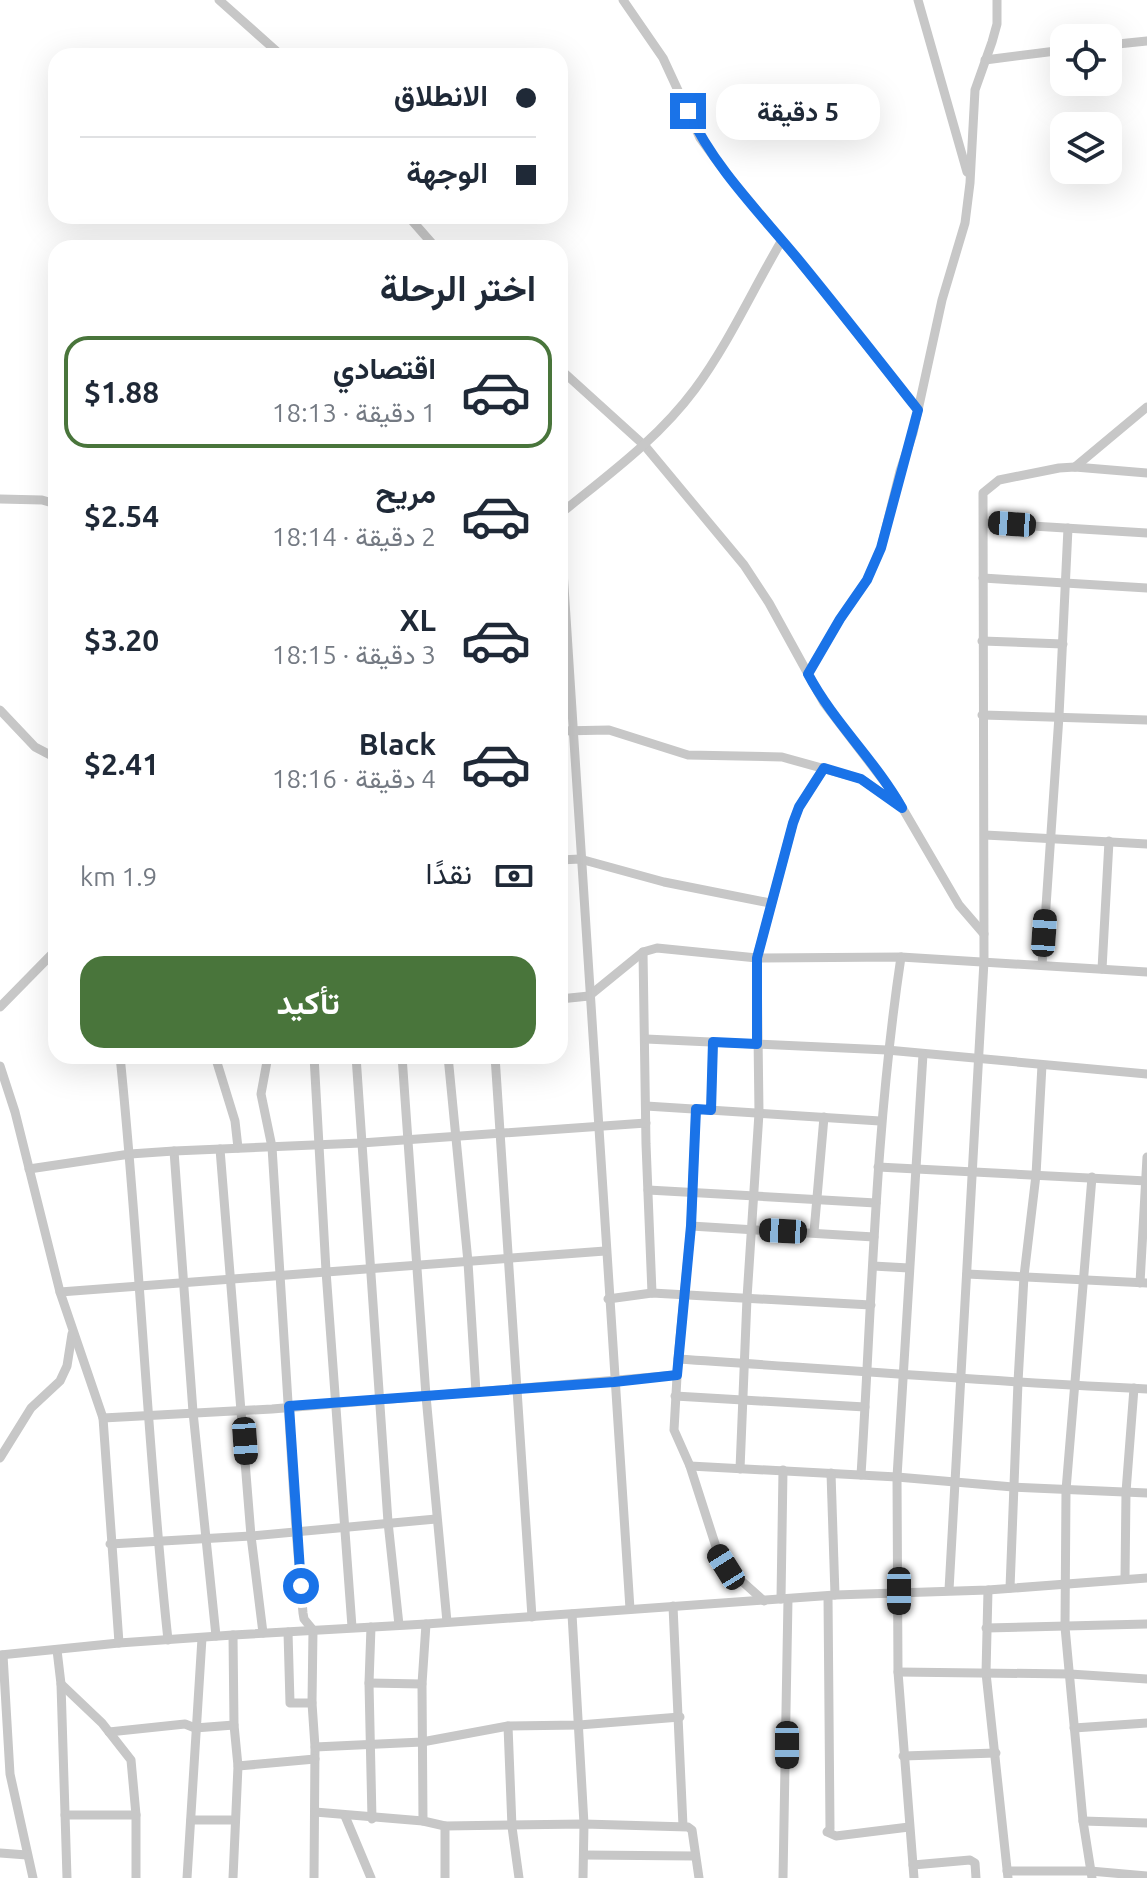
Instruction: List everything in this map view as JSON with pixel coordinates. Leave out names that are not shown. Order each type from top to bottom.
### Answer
[{"type":"street","points":[[219,0],[273,48]]},
{"type":"street","points":[[623,0],[663,58],[700,138],[918,410]]},
{"type":"street","points":[[918,0],[970,183]]},
{"type":"street","points":[[808,674],[867,580],[881,548],[918,410],[942,300],[965,223],[975,90],[997,24],[997,0]]},
{"type":"street","points":[[1122,44],[1147,41]]},
{"type":"street","points":[[985,60],[1050,52]]},
{"type":"street","points":[[415,224],[429,240]]},
{"type":"street","points":[[568,508],[645,446],[694,391],[782,240]]},
{"type":"street","points":[[568,376],[645,446],[744,565],[832,714],[870,761],[902,808],[959,905],[984,934]]},
{"type":"street","points":[[1075,467],[1147,407]]},
{"type":"street","points":[[949,1590],[984,961],[983,493],[999,480],[1075,467],[1147,473]]},
{"type":"street","points":[[0,499],[48,502]]},
{"type":"street","points":[[984,523],[1147,533]]},
{"type":"street","points":[[1042,965],[1068,528]]},
{"type":"street","points":[[983,578],[1147,588]]},
{"type":"street","points":[[982,641],[1063,644]]},
{"type":"street","points":[[568,661],[630,1609]]},
{"type":"street","points":[[0,710],[35,747],[48,754]]},
{"type":"street","points":[[982,715],[1147,720]]},
{"type":"street","points":[[568,730],[609,730],[688,755],[762,755],[824,768],[861,779],[902,808]]},
{"type":"street","points":[[740,1469],[759,1113],[757,958],[793,823],[799,807],[824,768]]},
{"type":"street","points":[[985,835],[1147,844]]},
{"type":"street","points":[[1102,969],[1109,841]]},
{"type":"street","points":[[568,860],[580,859],[664,882],[770,903]]},
{"type":"street","points":[[568,998],[589,996],[643,952],[665,948],[757,958],[901,957],[1147,972]]},
{"type":"street","points":[[643,952],[652,1293]]},
{"type":"street","points":[[861,1475],[880,1121],[901,957]]},
{"type":"street","points":[[0,1007],[48,958]]},
{"type":"street","points":[[646,1039],[887,1050],[1147,1074]]},
{"type":"street","points":[[711,1110],[713,1042]]},
{"type":"street","points":[[914,1878],[898,1672],[897,1477],[923,1054]]},
{"type":"street","points":[[121,1064],[157,1542],[168,1640]]},
{"type":"street","points":[[217,1064],[235,1121],[238,1148]]},
{"type":"street","points":[[267,1064],[261,1094],[272,1147],[296,1530],[304,1619],[313,1630],[314,1878]]},
{"type":"street","points":[[314,1064],[352,1627]]},
{"type":"street","points":[[356,1064],[373,1268],[388,1522],[399,1625]]},
{"type":"street","points":[[403,1064],[426,1396],[447,1622]]},
{"type":"street","points":[[449,1064],[468,1262],[476,1392]]},
{"type":"street","points":[[496,1064],[532,1617]]},
{"type":"street","points":[[1010,1588],[1024,1276],[1036,1175],[1042,1065]]},
{"type":"street","points":[[0,1066],[60,1292],[103,1418],[119,1643]]},
{"type":"street","points":[[646,1106],[880,1121]]},
{"type":"street","points":[[696,1109],[691,1226],[674,1430],[690,1466],[718,1553],[726,1567],[764,1601]]},
{"type":"street","points":[[814,1232],[824,1117]]},
{"type":"street","points":[[29,1169],[130,1154],[361,1143],[646,1123]]},
{"type":"street","points":[[220,1149],[251,1536],[263,1633]]},
{"type":"street","points":[[174,1151],[193,1412],[216,1636]]},
{"type":"street","points":[[967,1274],[1144,1283],[1147,1157]]},
{"type":"street","points":[[878,1167],[1146,1181]]},
{"type":"street","points":[[1091,1875],[1065,1627],[1066,1490],[1092,1177]]},
{"type":"street","points":[[648,1190],[876,1203]]},
{"type":"street","points":[[691,1226],[874,1237]]},
{"type":"street","points":[[60,1292],[605,1251]]},
{"type":"street","points":[[873,1266],[909,1268]]},
{"type":"street","points":[[608,1299],[652,1293],[871,1305]]},
{"type":"street","points":[[0,1458],[31,1408],[60,1381],[67,1366],[73,1329]]},
{"type":"street","points":[[678,1359],[1147,1389]]},
{"type":"street","points":[[103,1418],[677,1375]]},
{"type":"street","points":[[1125,1579],[1126,1492],[1134,1388]]},
{"type":"street","points":[[675,1396],[865,1407]]},
{"type":"street","points":[[690,1466],[1147,1493]]},
{"type":"street","points":[[783,1470],[783,1878]]},
{"type":"street","points":[[831,1473],[830,1829],[827,1832],[836,1836],[909,1827]]},
{"type":"street","points":[[110,1544],[251,1536],[436,1519]]},
{"type":"street","points":[[33,1878],[5,1780],[2,1655],[216,1636],[899,1591],[988,1590],[1147,1578]]},
{"type":"street","points":[[988,1590],[986,1673],[1008,1875],[1147,1876]]},
{"type":"street","points":[[673,1606],[683,1826]]},
{"type":"street","points":[[572,1614],[584,1824],[583,1878]]},
{"type":"street","points":[[423,1821],[422,1684],[426,1624]]},
{"type":"street","points":[[986,1628],[1147,1624]]},
{"type":"street","points":[[371,1627],[372,1819]]},
{"type":"street","points":[[288,1632],[290,1703],[312,1703]]},
{"type":"street","points":[[233,1635],[234,1725],[238,1766],[233,1878]]},
{"type":"street","points":[[187,1878],[202,1638]]},
{"type":"street","points":[[57,1650],[61,1684],[67,1878]]},
{"type":"street","points":[[898,1672],[1070,1674],[1147,1679]]},
{"type":"street","points":[[369,1683],[422,1684]]},
{"type":"street","points":[[61,1684],[109,1732],[131,1760],[136,1815],[136,1878]]},
{"type":"street","points":[[315,1747],[422,1742],[508,1726],[579,1725],[680,1717]]},
{"type":"street","points":[[1074,1728],[1147,1723]]},
{"type":"street","points":[[109,1732],[185,1724],[195,1728],[234,1725]]},
{"type":"street","points":[[508,1726],[512,1827],[519,1878]]},
{"type":"street","points":[[903,1756],[996,1753]]},
{"type":"street","points":[[238,1766],[315,1759]]},
{"type":"street","points":[[315,1812],[423,1821],[445,1826],[683,1826],[692,1830],[699,1878]]},
{"type":"street","points":[[65,1815],[136,1815]]},
{"type":"street","points":[[345,1816],[371,1878]]},
{"type":"street","points":[[191,1820],[235,1820]]},
{"type":"street","points":[[1083,1821],[1147,1823]]},
{"type":"street","points":[[445,1826],[445,1878]]},
{"type":"street","points":[[0,1853],[27,1855]]},
{"type":"street","points":[[584,1855],[695,1856]]},
{"type":"street","points":[[913,1865],[970,1860],[975,1863],[976,1878]]},
{"type":"route","points":[[301,1586],[289,1406],[677,1375],[691,1226],[696,1109],[711,1110],[713,1042],[757,1044],[757,958],[799,807],[824,768],[861,779],[902,808],[824,703],[808,674],[867,580],[881,548],[918,410],[722,168],[700,138],[688,111]]}]
